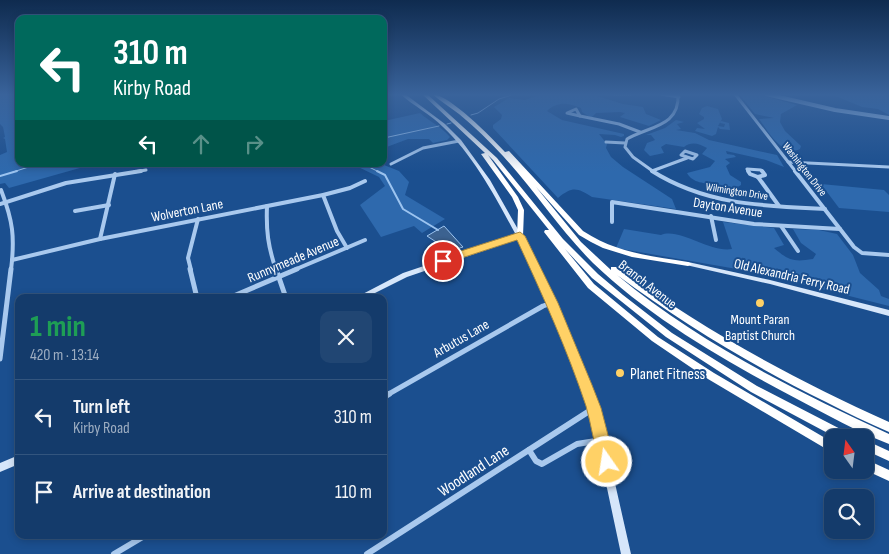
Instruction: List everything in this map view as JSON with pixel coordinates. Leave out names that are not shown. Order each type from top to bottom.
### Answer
[{"type":"highway","name":"Branch Avenue","points":[[452,120],[495,159],[561,241],[595,276],[646,318],[754,389],[831,429]]},
{"type":"highway","name":"Branch Avenue","points":[[469,120],[521,174],[598,262],[642,299],[710,346],[827,410],[889,439]]},
{"type":"highway","points":[[469,120],[516,160],[581,234],[594,243],[615,252],[688,264]]},
{"type":"highway","points":[[469,135],[515,196],[521,210],[520,236]]},
{"type":"highway","points":[[527,199],[545,230],[591,286],[655,339],[737,392],[824,442]]},
{"type":"highway","points":[[578,241],[670,310],[723,344],[795,383],[889,427]]},
{"type":"highway","points":[[874,449],[889,456]]},
{"type":"highway","points":[[874,468],[889,476]]},
{"type":"main road","points":[[437,120],[459,140],[488,180],[520,236],[552,303],[594,408],[626,554]]},
{"type":"main road","points":[[366,294],[404,275],[520,236]]},
{"type":"main road","name":"Old Alexandria Ferry Road","points":[[688,264],[778,284],[889,313]]},
{"type":"main road","points":[[0,468],[15,461]]},
{"type":"street","points":[[599,120],[642,132]]},
{"type":"street","points":[[606,142],[625,142],[629,137],[660,126],[669,120]]},
{"type":"street","name":"Washington Drive","points":[[755,120],[854,247],[862,253],[889,255]]},
{"type":"street","points":[[390,164],[423,148],[459,140]]},
{"type":"street","name":"Wilmington Drive","points":[[625,142],[625,147],[629,154],[652,171],[683,188],[710,198],[745,204],[825,208]]},
{"type":"street","points":[[652,171],[673,165],[687,158]]},
{"type":"street","points":[[788,162],[889,167]]},
{"type":"street","points":[[0,204],[56,186],[146,170]]},
{"type":"street","points":[[100,239],[115,174]]},
{"type":"street","points":[[758,176],[779,206]]},
{"type":"street","name":"Wolverton Lane","points":[[12,260],[100,239],[323,195],[350,188],[365,181]]},
{"type":"street","points":[[0,359],[12,260],[12,220],[1,190]]},
{"type":"street","points":[[323,195],[337,231],[347,248]]},
{"type":"street","name":"Dayton Avenue","points":[[612,222],[612,202],[744,222],[840,230]]},
{"type":"street","points":[[75,210],[108,204]]},
{"type":"street","points":[[267,206],[266,240],[284,294]]},
{"type":"street","points":[[711,216],[716,240]]},
{"type":"street","points":[[196,294],[188,258],[198,219]]},
{"type":"street","points":[[781,226],[798,251]]},
{"type":"street","name":"Runnymeade Avenue","points":[[239,294],[365,240]]},
{"type":"street","name":"Arbutus Lane","points":[[387,395],[543,306],[552,303]]},
{"type":"street","name":"Woodland Lane","points":[[367,554],[594,408]]},
{"type":"street","points":[[529,450],[536,461],[542,464],[577,444],[602,440]]},
{"type":"street","points":[[114,554],[139,539]]},
{"type":"shaded area","points":[[0,120],[15,120],[15,167],[83,167],[9,188],[5,183],[0,184],[0,155],[7,152],[5,139],[3,138],[5,137],[3,127],[0,124]]},
{"type":"shaded area","points":[[387,120],[429,120],[450,137],[447,140],[433,143],[429,139],[408,139],[387,147]]},
{"type":"shaded area","points":[[500,120],[562,120],[624,134],[621,137],[599,134],[607,144],[606,148],[611,157],[672,199],[676,209],[592,197],[579,190],[571,190],[558,198],[493,128],[493,125]]},
{"type":"shaded area","points":[[629,120],[661,120],[649,126]]},
{"type":"shaded area","points":[[676,120],[684,122],[677,124],[681,129],[676,130],[695,133],[709,140],[777,155],[784,167],[766,160],[726,151],[727,154],[736,157],[725,159],[730,163],[726,166],[730,175],[741,182],[741,185],[732,189],[720,190],[715,186],[696,181],[687,173],[710,167],[715,161],[702,154],[707,148],[696,144],[684,147],[666,144],[661,147],[664,153],[650,156],[644,150],[647,143],[655,140],[651,135],[646,135],[665,128]]},
{"type":"shaded area","points":[[703,120],[722,120],[718,126],[724,127],[725,124],[720,123],[721,121],[729,123],[730,130],[718,127],[716,134],[712,136],[695,131],[697,128],[705,129],[697,123]]},
{"type":"shaded area","points":[[760,120],[780,120],[785,131],[801,146],[800,149],[787,149],[776,142]]},
{"type":"shaded area","points":[[387,166],[399,171],[409,182],[405,195],[445,219],[422,233],[414,226],[381,237],[360,205],[385,186],[379,177],[358,167]]},
{"type":"shaded area","points":[[821,184],[884,190],[889,195],[889,212],[839,208]]},
{"type":"shaded area","points":[[723,222],[774,228],[784,245],[774,248],[792,260],[813,259],[816,254],[801,243],[793,229],[819,230],[837,234],[853,255],[860,273],[879,290],[881,296],[889,299],[889,306],[754,272],[616,248],[624,229],[661,235],[668,233],[677,234],[714,247],[732,249]]},
{"type":"shaded area","points":[[444,226],[463,247],[450,251],[427,236]]},
{"type":"waterway","points":[[447,124],[451,123]]},
{"type":"waterway","points":[[387,137],[439,126]]},
{"type":"waterway","points":[[13,172],[29,167]]},
{"type":"waterway","points":[[369,167],[385,175],[403,209],[438,230]]},
{"type":"waterway","points":[[0,176],[17,171]]},
{"type":"place","name":"Mount Paran Baptist Church","points":[[760,303]]},
{"type":"place","name":"Planet Fitness","points":[[620,373]]},
{"type":"route","points":[[443,261],[520,236],[552,303],[594,408],[607,462]]}]
